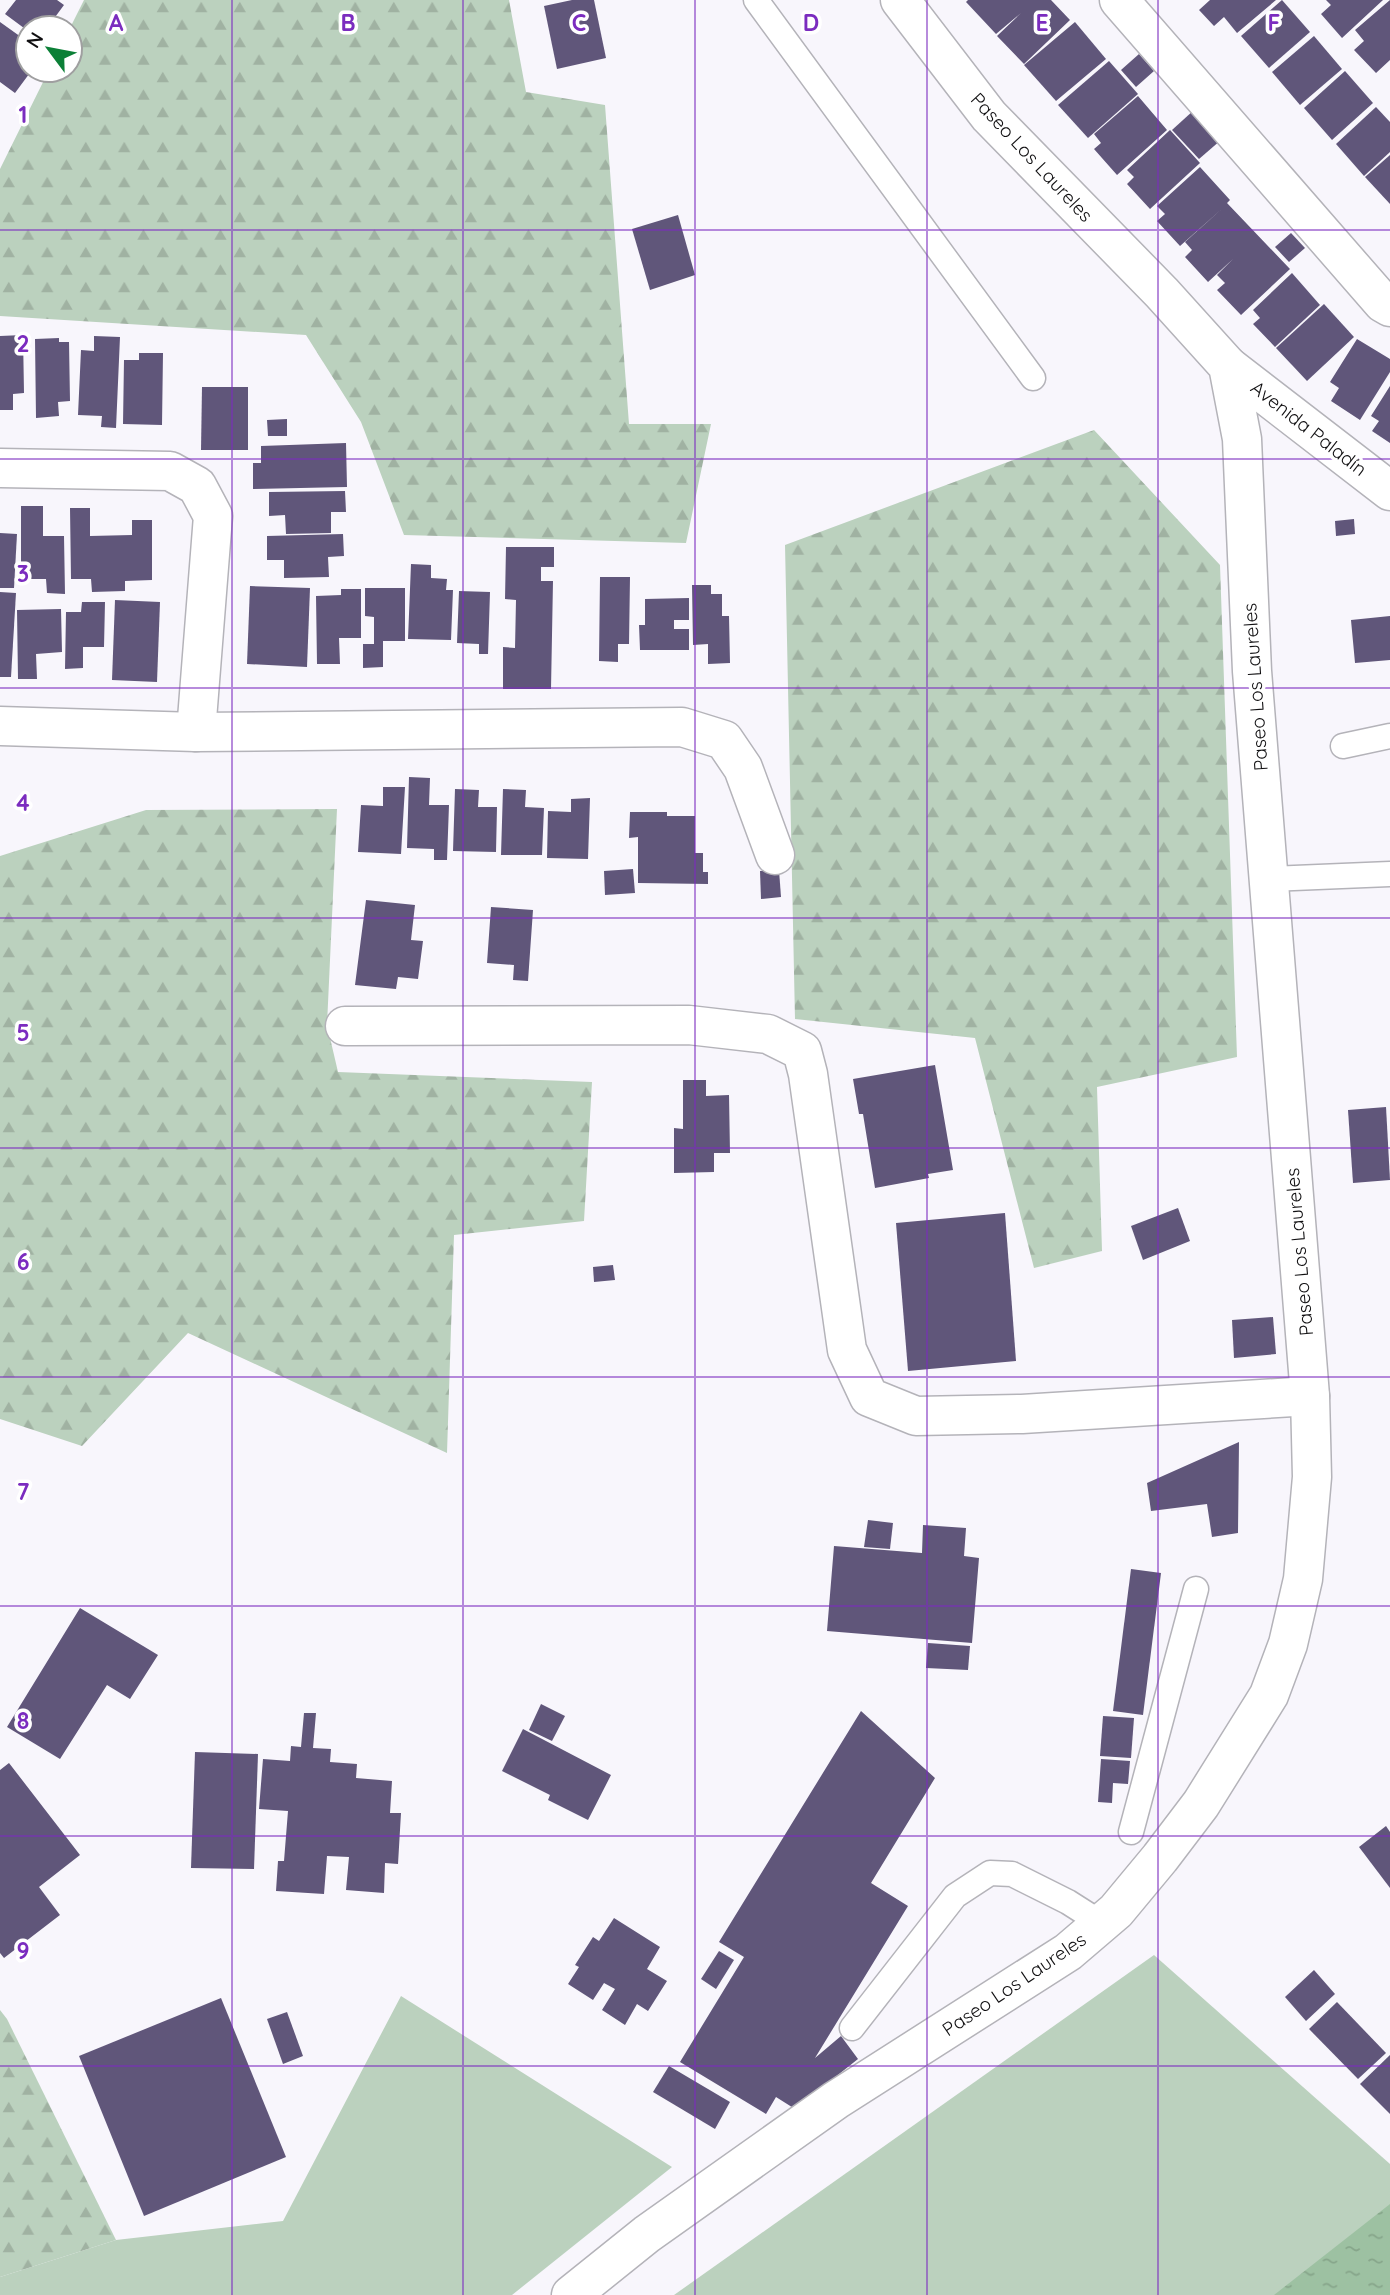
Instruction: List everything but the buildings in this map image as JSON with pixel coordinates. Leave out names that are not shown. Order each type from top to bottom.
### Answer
[{"type":"street","name":"Paseo Los Laureles","points":[[571,2295],[647,2234],[836,2100],[1068,1952],[1116,1911],[1201,1804],[1269,1695],[1288,1644],[1303,1579],[1312,1477],[1310,1396],[1252,671],[1242,439],[1228,366],[1162,293],[989,116],[900,0]]},
{"type":"street","points":[[1119,0],[1383,303],[1390,307]]},
{"type":"street","name":"Avenida Paladín","points":[[1228,366],[1390,491]]},
{"type":"street","points":[[0,468],[170,471],[197,486],[213,516],[196,732]]},
{"type":"street","points":[[0,726],[196,732],[682,727],[724,740],[743,768],[775,855]]},
{"type":"street","points":[[345,1026],[689,1025],[768,1034],[802,1051],[808,1074],[847,1350],[869,1398],[916,1416],[1022,1414],[1310,1396]]},
{"type":"lane","points":[[755,0],[1033,378]]},
{"type":"lane","points":[[1343,746],[1390,736]]},
{"type":"lane","points":[[1269,879],[1390,874]]},
{"type":"lane","points":[[1131,1832],[1196,1589]]},
{"type":"lane","points":[[852,2028],[955,1896],[990,1873],[1012,1874],[1068,1902],[1101,1923]]},
{"type":"green space","points":[[84,0],[509,0],[526,92],[605,105],[629,424],[711,424],[686,543],[404,535],[361,422],[306,335],[0,316],[0,169],[42,84],[84,84],[84,14],[77,14]]},
{"type":"green space","points":[[1094,430],[1220,565],[1237,1057],[1097,1087],[1102,1251],[1034,1268],[975,1038],[795,1019],[785,545]]},
{"type":"green space","points":[[337,809],[327,1025],[338,1072],[592,1082],[584,1221],[454,1235],[447,1453],[188,1333],[82,1446],[0,1419],[0,856],[146,810]]},
{"type":"green space","points":[[1154,1955],[1390,2164],[1390,2239],[1339,2295],[674,2295]]},
{"type":"green space","points":[[401,1996],[672,2167],[512,2295],[0,2295],[0,2277],[116,2240],[283,2221]]},
{"type":"green space","points":[[0,2010],[7,2019],[116,2240],[0,2277]]},
{"type":"water","points":[[1390,2204],[1390,2295],[1274,2295]]}]
